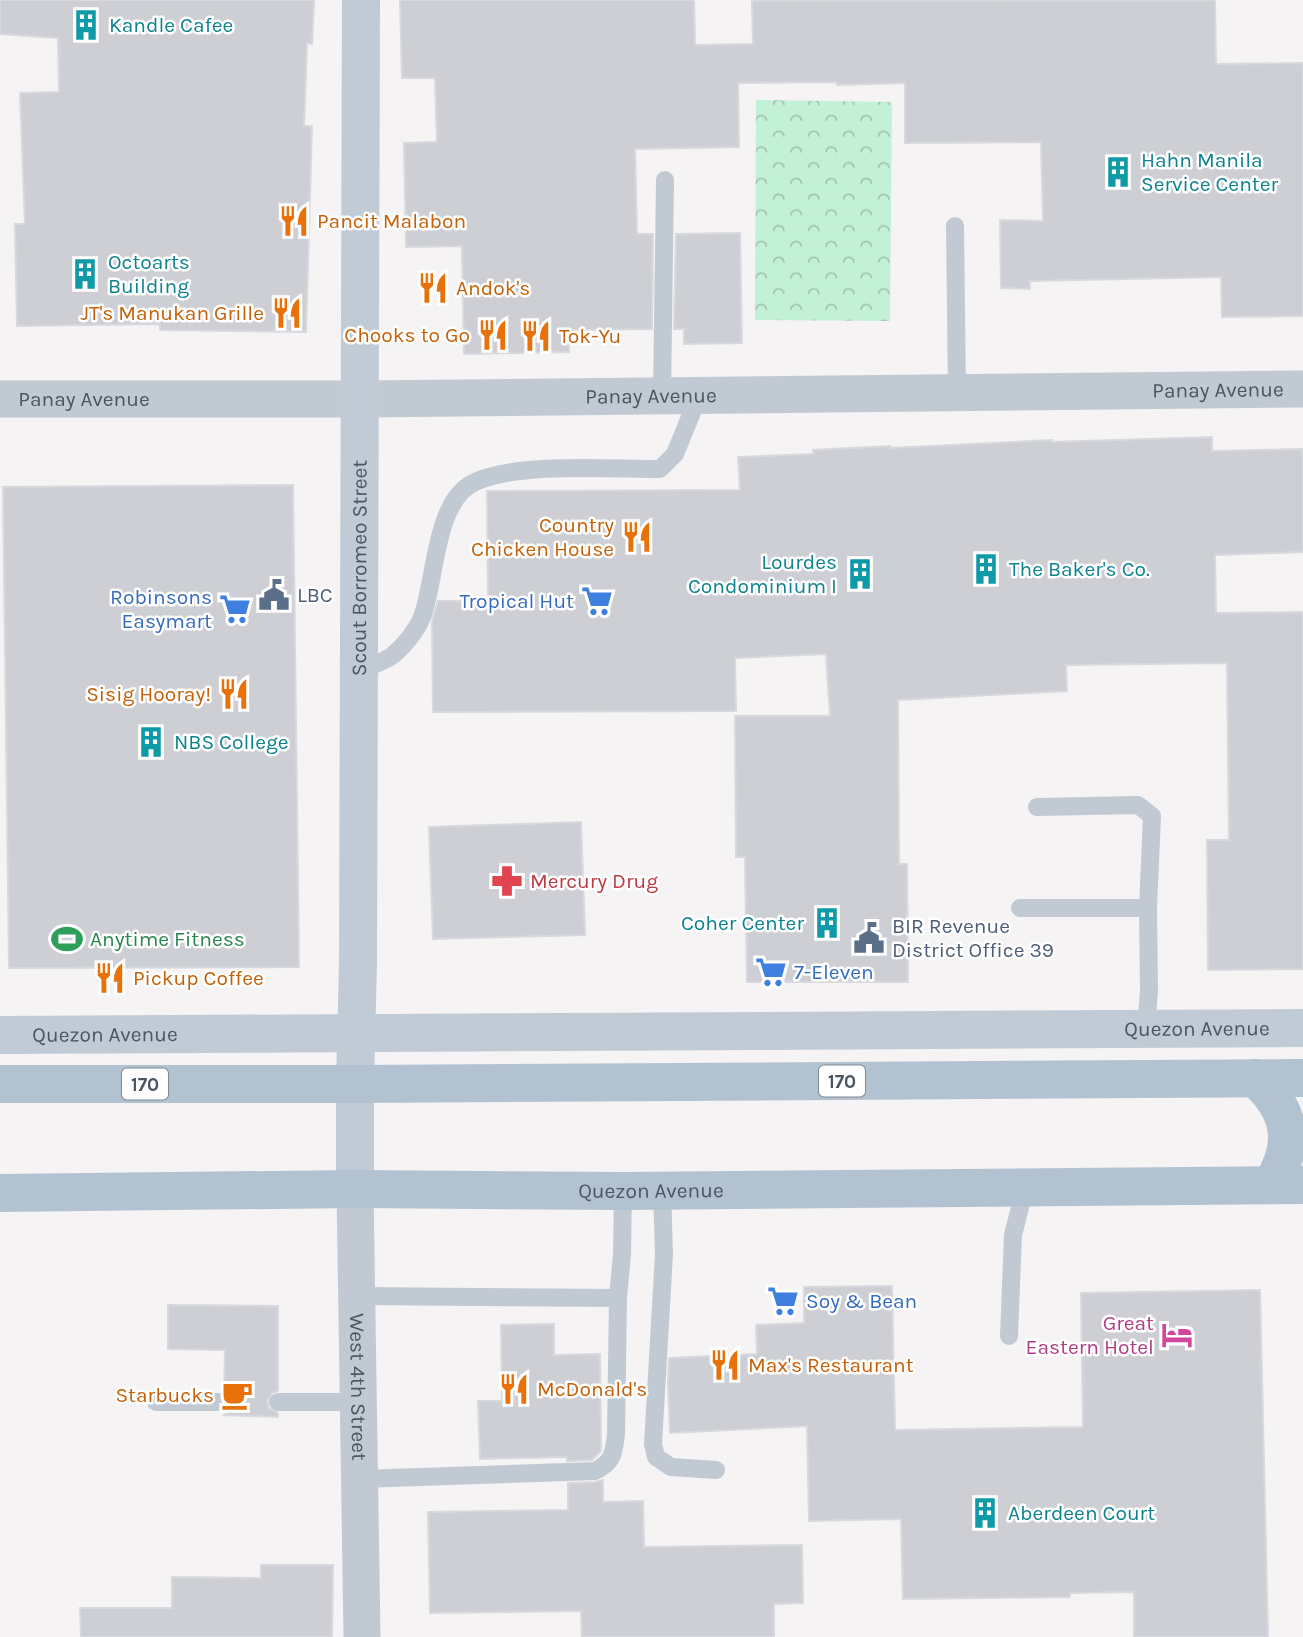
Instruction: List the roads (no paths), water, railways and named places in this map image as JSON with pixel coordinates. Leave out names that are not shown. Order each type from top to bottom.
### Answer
[{"type":"main road","points":[[1255,1078],[1279,1104],[1288,1137],[1280,1170],[1287,1185]]},
{"type":"main road","name":"170","points":[[0,1084],[1303,1079]]},
{"type":"main road","name":"Quezon Avenue","points":[[0,1192],[355,1189],[623,1191],[1287,1185]]},
{"type":"street","name":"Scout Borromeo Street","points":[[355,1136],[358,1032],[361,0]]},
{"type":"street","name":"Panay Avenue","points":[[0,399],[360,399],[1303,389]]},
{"type":"street","name":"Quezon Avenue","points":[[0,1035],[1303,1028]]},
{"type":"street","name":"West 4th Street","points":[[355,1136],[362,1637]]},
{"type":"lane","points":[[662,395],[665,180]]},
{"type":"lane","points":[[955,226],[957,393]]},
{"type":"lane","points":[[359,671],[392,656],[421,620],[429,596],[430,578],[441,531],[453,502],[473,483],[513,471],[660,470],[675,454],[699,395]]},
{"type":"lane","points":[[1037,807],[1138,805],[1152,816],[1146,1029]]},
{"type":"lane","points":[[1020,908],[1148,908]]},
{"type":"lane","points":[[1009,1336],[1013,1235],[1025,1188]]},
{"type":"lane","points":[[662,1190],[664,1254],[654,1424],[656,1457],[671,1467],[716,1470]]},
{"type":"lane","points":[[360,1479],[595,1471],[614,1457],[623,1191]]},
{"type":"lane","points":[[357,1296],[618,1298]]},
{"type":"lane","points":[[156,1402],[224,1402]]},
{"type":"lane","points":[[278,1402],[359,1402]]},
{"type":"place","name":"Kandle Cafee","points":[[86,25]]},
{"type":"place","name":"Hahn Manila Service Center","points":[[1118,172]]},
{"type":"place","name":"Pancit Malabon","points":[[294,221]]},
{"type":"place","name":"Octoarts Building","points":[[85,274]]},
{"type":"place","name":"Andok's","points":[[433,288]]},
{"type":"place","name":"JT's Manukan Grille","points":[[287,313]]},
{"type":"place","name":"Chooks to Go","points":[[493,335]]},
{"type":"place","name":"Tok-Yu","points":[[536,336]]},
{"type":"place","name":"Country Chicken House","points":[[637,537]]},
{"type":"place","name":"The Baker's Co.","points":[[986,569]]},
{"type":"place","name":"Lourdes Condominium I","points":[[860,574]]},
{"type":"place","name":"LBC","points":[[274,595]]},
{"type":"place","name":"Tropical Hut","points":[[597,601]]},
{"type":"place","name":"Robinsons Easymart","points":[[235,609]]},
{"type":"place","name":"Sisig Hooray!","points":[[234,694]]},
{"type":"place","name":"NBS College","points":[[151,742]]},
{"type":"place","name":"Mercury Drug","points":[[507,881]]},
{"type":"place","name":"Coher Center","points":[[827,923]]},
{"type":"place","name":"BIR Revenue District Office 39","points":[[869,938]]},
{"type":"place","name":"Anytime Fitness","points":[[67,939]]},
{"type":"place","name":"7-Eleven","points":[[771,972]]},
{"type":"place","name":"Pickup Coffee","points":[[110,978]]},
{"type":"place","name":"Soy & Bean","points":[[783,1301]]},
{"type":"place","name":"Great Eastern Hotel","points":[[1177,1335]]},
{"type":"place","name":"Max's Restaurant","points":[[725,1365]]},
{"type":"place","name":"McDonald's","points":[[514,1389]]},
{"type":"place","name":"Starbucks","points":[[237,1395]]},
{"type":"place","name":"Aberdeen Court","points":[[985,1513]]}]
